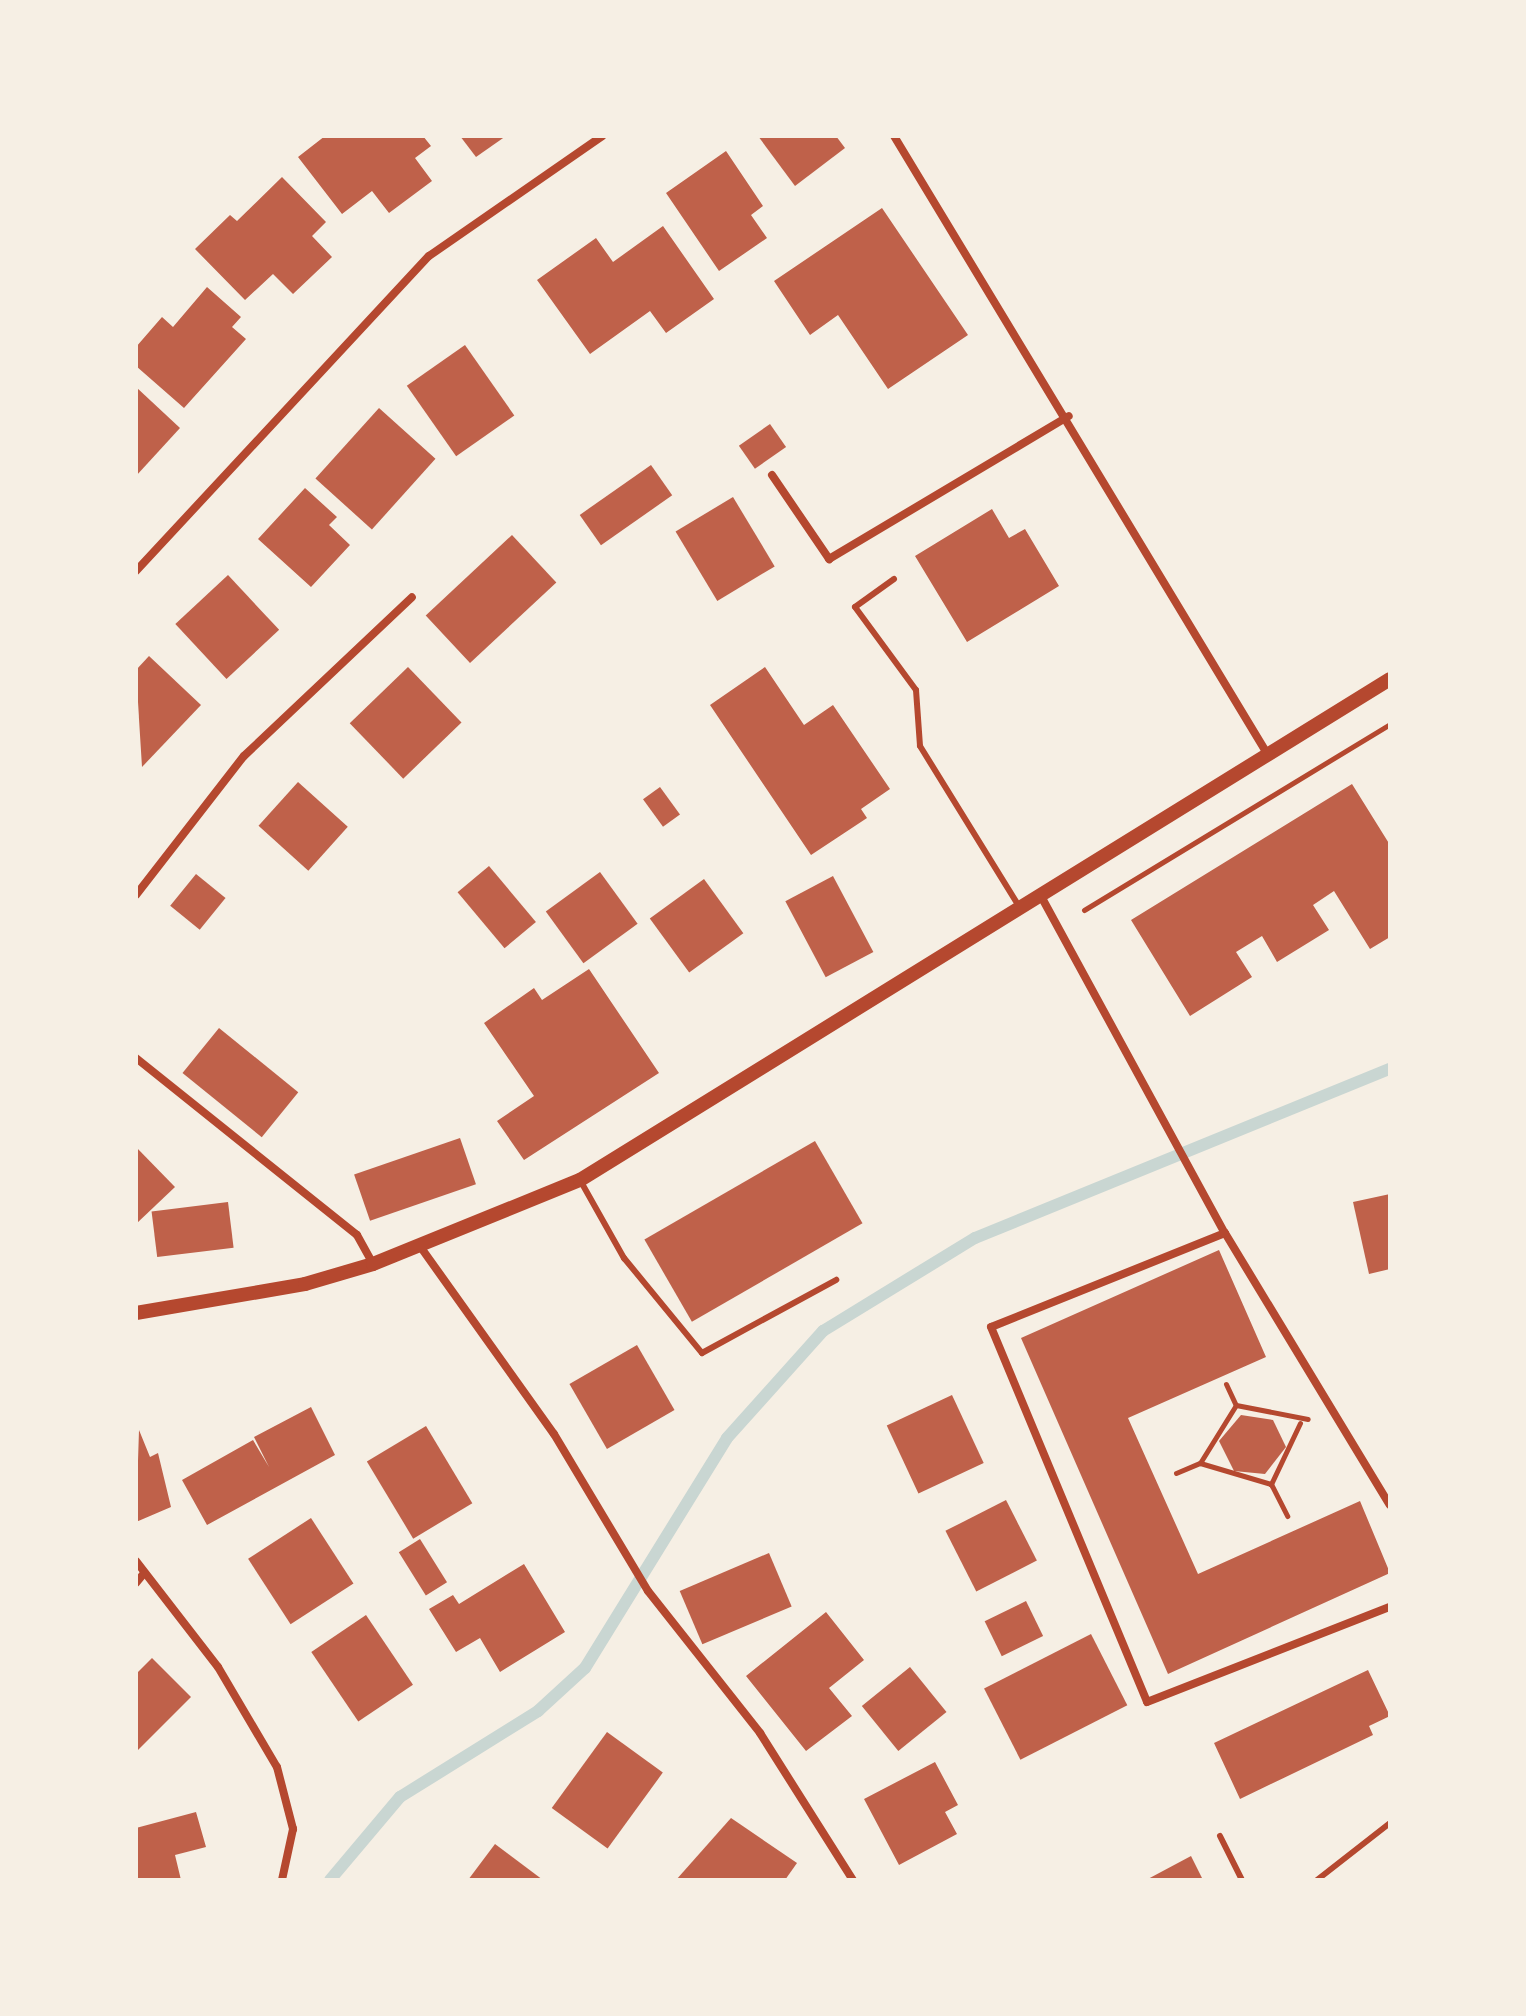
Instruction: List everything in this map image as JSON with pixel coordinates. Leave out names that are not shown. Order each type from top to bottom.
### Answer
[{"type":"street","points":[[136,571],[429,256],[602,136]]},
{"type":"street","points":[[894,136],[1069,416],[1268,756]]},
{"type":"street","points":[[772,475],[829,559],[1069,416]]},
{"type":"street","points":[[136,895],[244,756],[412,597]]},
{"type":"street","points":[[136,1313],[305,1284],[373,1264],[422,1249],[580,1180],[1022,911],[1390,679]]},
{"type":"street","points":[[1042,898],[1225,1233],[1334,1406],[1390,1505]]},
{"type":"street","points":[[136,1058],[357,1235],[373,1264]]},
{"type":"street","points":[[1225,1233],[991,1327],[1147,1702],[1390,1607]]},
{"type":"street","points":[[422,1249],[628,1547],[648,1591],[760,1733],[853,1880]]},
{"type":"street","points":[[136,1561],[218,1667],[277,1767],[293,1829],[282,1880]]},
{"type":"street","points":[[136,1583],[144,1573]]},
{"type":"lane","points":[[894,579],[855,607],[916,690],[920,746],[1022,911]]},
{"type":"lane","points":[[580,1180],[624,1258],[702,1353],[836,1280]]},
{"type":"lane","points":[[1317,1880],[1390,1823]]},
{"type":"lane","points":[[1220,1836],[1242,1880]]},
{"type":"path","points":[[1084,910],[1390,724]]},
{"type":"path","points":[[1226,1384],[1236,1405],[1300,1423]]},
{"type":"path","points":[[1176,1473],[1200,1463],[1236,1405]]},
{"type":"path","points":[[1271,1484],[1300,1423],[1334,1406]]},
{"type":"path","points":[[1200,1463],[1271,1484],[1287,1516]]},
{"type":"building","points":[[325,136],[423,136],[431,146],[415,158],[432,181],[389,213],[372,191],[342,214],[298,157]]},
{"type":"building","points":[[460,136],[506,136],[476,157]]},
{"type":"building","points":[[758,136],[836,136],[845,148],[795,186]]},
{"type":"building","points":[[726,151],[763,206],[751,215],[767,238],[719,271],[666,193]]},
{"type":"building","points":[[282,177],[326,222],[312,236],[332,257],[293,294],[273,274],[245,300],[195,249],[230,215],[237,221]]},
{"type":"building","points":[[882,208],[968,335],[888,389],[838,315],[810,335],[774,281]]},
{"type":"building","points":[[663,226],[714,299],[666,333],[650,311],[590,354],[537,280],[596,238],[613,262]]},
{"type":"building","points":[[207,287],[241,317],[232,327],[246,339],[184,408],[136,366],[136,347],[162,317],[173,327]]},
{"type":"building","points":[[465,345],[514,415],[456,456],[407,386]]},
{"type":"building","points":[[136,387],[180,428],[136,476]]},
{"type":"building","points":[[379,408],[435,459],[372,529],[315,479]]},
{"type":"building","points":[[770,424],[786,447],[755,469],[739,446]]},
{"type":"building","points":[[651,465],[672,495],[601,545],[580,515]]},
{"type":"building","points":[[305,488],[337,517],[329,525],[350,545],[311,587],[258,539]]},
{"type":"building","points":[[733,497],[775,566],[717,601],[676,532]]},
{"type":"building","points":[[992,509],[1009,538],[1025,529],[1059,586],[967,642],[915,556]]},
{"type":"building","points":[[512,535],[556,583],[470,663],[426,615]]},
{"type":"building","points":[[228,575],[279,630],[226,679],[175,624]]},
{"type":"building","points":[[149,656],[201,705],[142,767],[136,670]]},
{"type":"building","points":[[408,667],[461,722],[403,779],[350,723]]},
{"type":"building","points":[[765,667],[804,725],[833,705],[890,789],[861,809],[867,818],[811,855],[710,705]]},
{"type":"building","points":[[298,782],[348,827],[308,871],[259,826]]},
{"type":"building","points":[[1352,784],[1390,845],[1390,937],[1370,949],[1334,891],[1313,905],[1329,930],[1277,962],[1262,936],[1236,952],[1252,977],[1190,1016],[1131,920]]},
{"type":"building","points":[[660,787],[680,815],[663,827],[643,799]]},
{"type":"building","points":[[489,866],[536,922],[505,948],[458,892]]},
{"type":"building","points":[[600,872],[638,924],[583,963],[546,911]]},
{"type":"building","points":[[196,874],[226,898],[200,930],[170,906]]},
{"type":"building","points":[[833,876],[873,952],[826,977],[785,901]]},
{"type":"building","points":[[704,879],[743,933],[689,973],[650,918]]},
{"type":"building","points":[[589,969],[659,1073],[524,1160],[497,1121],[534,1096],[484,1023],[534,988],[542,1000]]},
{"type":"building","points":[[219,1028],[298,1092],[262,1137],[182,1073]]},
{"type":"building","points":[[460,1138],[476,1184],[370,1221],[354,1174]]},
{"type":"building","points":[[815,1141],[863,1223],[692,1322],[644,1240]]},
{"type":"building","points":[[136,1147],[175,1187],[136,1224]]},
{"type":"building","points":[[1390,1194],[1390,1269],[1369,1274],[1353,1202]]},
{"type":"building","points":[[228,1202],[234,1248],[157,1257],[152,1211]]},
{"type":"building","points":[[1219,1250],[1266,1357],[1128,1418],[1198,1574],[1360,1501],[1390,1573],[1168,1674],[1021,1338]]},
{"type":"building","points":[[637,1345],[674,1410],[607,1449],[569,1384]]},
{"type":"building","points":[[952,1395],[984,1463],[918,1493],[887,1425]]},
{"type":"building","points":[[311,1407],[335,1455],[207,1525],[182,1480],[253,1440],[269,1467],[254,1437]]},
{"type":"building","points":[[1241,1415],[1273,1420],[1286,1447],[1265,1474],[1234,1471],[1219,1441]]},
{"type":"building","points":[[426,1426],[472,1503],[413,1539],[367,1462]]},
{"type":"building","points":[[139,1430],[150,1457],[158,1453],[171,1507],[136,1522]]},
{"type":"building","points":[[1006,1500],[1037,1561],[976,1591],[945,1531]]},
{"type":"building","points":[[311,1518],[353,1583],[291,1624],[248,1559]]},
{"type":"building","points":[[420,1539],[447,1582],[426,1595],[399,1552]]},
{"type":"building","points":[[769,1553],[792,1606],[702,1644],[680,1591]]},
{"type":"building","points":[[524,1564],[565,1632],[500,1672],[480,1638],[456,1652],[429,1609],[453,1595],[459,1604]]},
{"type":"building","points":[[1026,1601],[1043,1636],[1002,1656],[985,1621]]},
{"type":"building","points":[[826,1612],[864,1660],[829,1688],[852,1716],[806,1751],[746,1676]]},
{"type":"building","points":[[366,1615],[413,1685],[358,1722],[311,1652]]},
{"type":"building","points":[[1091,1634],[1127,1705],[1020,1760],[984,1688]]},
{"type":"building","points":[[152,1658],[191,1697],[136,1752],[136,1674]]},
{"type":"building","points":[[910,1667],[947,1712],[898,1751],[862,1706]]},
{"type":"building","points":[[1368,1670],[1390,1716],[1369,1726],[1373,1735],[1240,1799],[1214,1743]]},
{"type":"building","points":[[607,1732],[663,1773],[608,1849],[552,1808]]},
{"type":"building","points":[[935,1762],[958,1805],[945,1812],[957,1834],[899,1865],[864,1799]]},
{"type":"building","points":[[196,1812],[206,1847],[175,1855],[181,1880],[136,1880],[136,1828]]},
{"type":"building","points":[[731,1818],[797,1863],[785,1880],[676,1880]]},
{"type":"building","points":[[495,1844],[543,1880],[468,1880]]},
{"type":"building","points":[[1191,1856],[1203,1880],[1146,1880]]},
{"type":"waterway","points":[[330,1880],[400,1797],[538,1711],[585,1668],[727,1438],[823,1331],[975,1238],[1390,1069]]}]
